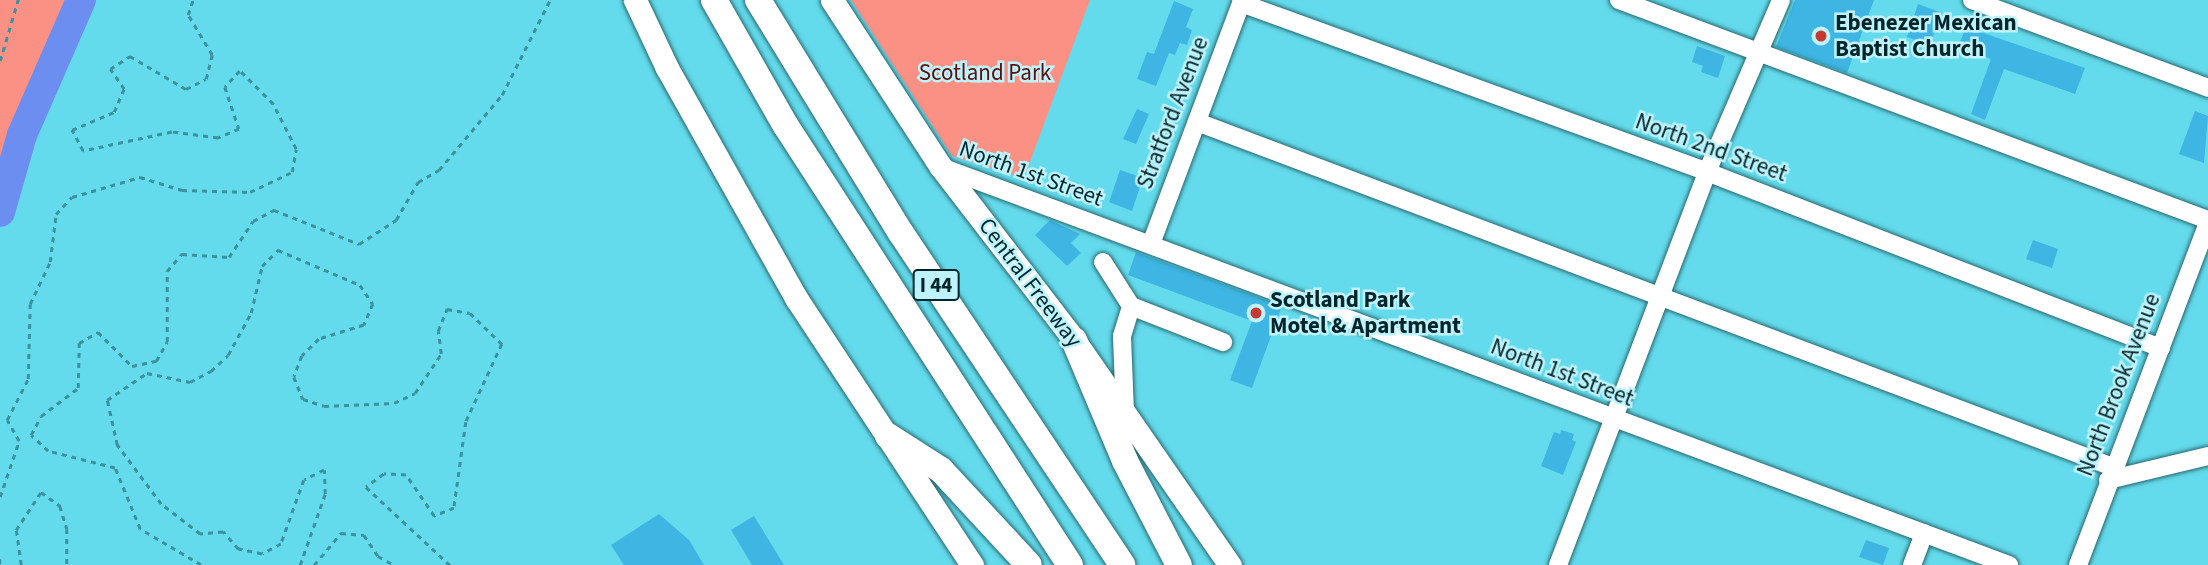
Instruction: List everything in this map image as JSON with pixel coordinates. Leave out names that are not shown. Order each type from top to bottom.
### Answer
[{"type":"highway","name":"I 44","points":[[714,0],[786,126],[1070,565]]},
{"type":"highway","name":"I 44","points":[[758,0],[901,233],[1122,565]]},
{"type":"highway","points":[[1074,340],[1125,461],[1178,565]]},
{"type":"highway","points":[[888,436],[941,470],[1029,565]]},
{"type":"main road","points":[[635,0],[667,68],[796,298],[972,565]]},
{"type":"main road","name":"Central Freeway","points":[[832,0],[941,167],[1074,340],[1230,565]]},
{"type":"street","points":[[1619,0],[2208,221]]},
{"type":"street","points":[[1558,565],[1707,172],[1761,53],[1781,0]]},
{"type":"street","points":[[1972,0],[2208,88]]},
{"type":"street","name":"Stratford Avenue","points":[[1151,244],[1242,2]]},
{"type":"street","name":"North 2nd Street","points":[[1242,2],[1707,172],[2161,348]]},
{"type":"street","points":[[1197,122],[1662,296],[2110,474],[2208,456]]},
{"type":"street","name":"North 1st Street","points":[[941,167],[2009,565]]},
{"type":"street","name":"North Brook Avenue","points":[[2077,565],[2208,221]]},
{"type":"street","points":[[1103,262],[1130,306],[1223,341]]},
{"type":"street","points":[[1125,411],[1122,336],[1130,306]]},
{"type":"street","points":[[1912,565],[1924,533]]},
{"type":"path","points":[[0,61],[18,0]]},
{"type":"path","points":[[0,498],[19,441],[7,420],[28,379],[30,304],[50,262],[56,214],[72,197],[141,177],[182,190],[250,192],[292,172],[296,149],[273,104],[240,71],[225,87],[239,129],[218,138],[172,132],[83,152],[72,130],[114,112],[124,89],[110,69],[130,56],[186,89],[206,79],[212,55],[188,15],[193,0]]},
{"type":"path","points":[[201,565],[140,529],[115,468],[48,451],[31,435],[41,416],[78,388],[79,343],[98,332],[132,366],[156,361],[167,342],[167,271],[182,254],[229,257],[253,221],[274,210],[359,244],[396,220],[418,182],[439,170],[502,95],[550,0]]},
{"type":"path","points":[[300,565],[325,495],[324,470],[304,480],[281,544],[262,554],[238,550],[223,532],[200,534],[161,504],[117,445],[107,400],[147,373],[190,382],[211,371],[228,355],[251,313],[262,266],[278,250],[360,285],[373,304],[364,325],[318,339],[302,356],[294,377],[303,399],[324,406],[394,403],[415,393],[440,354],[438,331],[447,309],[470,313],[502,344],[466,422],[454,508],[434,516],[406,475],[384,474],[366,487],[450,565]]},
{"type":"path","points":[[21,565],[16,530],[41,492],[60,506],[68,529],[67,565]]},
{"type":"path","points":[[314,565],[341,533],[364,535],[378,556],[394,565]]},
{"type":"path","points":[[0,559],[0,565]]},
{"type":"green space","points":[[0,0],[81,0],[22,135],[0,212]]},
{"type":"green space","name":"Scotland Park","points":[[851,0],[1090,0],[1024,178],[952,156]]},
{"type":"building","name":"Ebenezer Mexican Baptist Church","points":[[1795,0],[1874,0],[1847,73],[1776,47]]},
{"type":"building","points":[[1174,1],[1193,9],[1186,27],[1192,30],[1187,45],[1180,43],[1175,55],[1169,53],[1156,86],[1137,79],[1147,52],[1154,54]]},
{"type":"building","points":[[1918,4],[1942,13],[1930,45],[1907,37]]},
{"type":"building","points":[[1966,27],[2085,68],[2075,94],[2004,69],[1985,120],[1971,114],[1991,59],[1958,47]]},
{"type":"building","points":[[1697,46],[1725,56],[1718,78],[1701,72],[1703,66],[1692,62]]},
{"type":"building","points":[[1137,109],[1149,114],[1136,144],[1123,139]]},
{"type":"building","points":[[2195,111],[2208,116],[2204,163],[2179,154]]},
{"type":"building","points":[[1120,170],[1143,178],[1132,211],[1109,202]]},
{"type":"building","points":[[1050,220],[1080,234],[1071,243],[1081,253],[1067,266],[1035,235]]},
{"type":"building","points":[[2033,240],[2058,249],[2052,268],[2026,259]]},
{"type":"building","name":"Scotland Park Motel & Apartment","points":[[1136,252],[1282,306],[1252,388],[1230,380],[1252,321],[1128,275]]},
{"type":"building","points":[[1561,430],[1574,434],[1572,440],[1576,442],[1563,475],[1541,466],[1554,432],[1560,434]]},
{"type":"building","points":[[659,514],[689,540],[704,565],[624,565],[611,545]]},
{"type":"building","points":[[754,516],[784,565],[752,565],[731,530]]},
{"type":"building","points":[[1866,540],[1889,548],[1883,565],[1859,557]]},
{"type":"waterway","points":[[0,212],[22,135],[81,0]]},
{"type":"place","name":"Ebenezer Mexican Baptist Church","points":[[1821,36]]},
{"type":"place","name":"Scotland Park Motel & Apartment","points":[[1256,313]]}]
